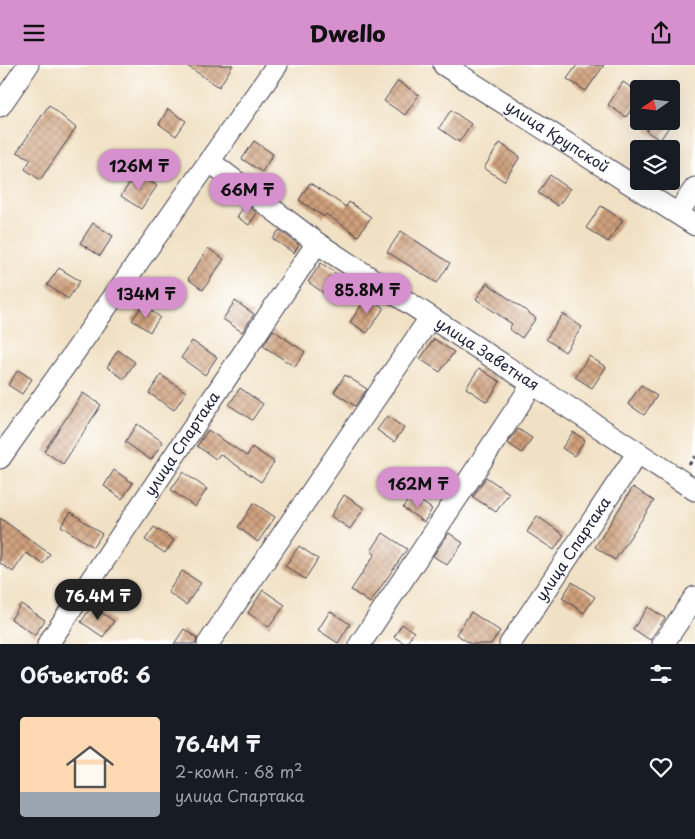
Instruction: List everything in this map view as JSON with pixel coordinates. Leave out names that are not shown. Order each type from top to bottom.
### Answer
[{"type":"street","points":[[0,106],[28,65]]},
{"type":"street","points":[[0,458],[277,65]]},
{"type":"street","name":"улица Крупской","points":[[444,65],[686,219]]},
{"type":"street","name":"улица Заветная","points":[[209,161],[317,243],[637,454],[695,490]]},
{"type":"street","points":[[686,219],[695,188]]},
{"type":"street","name":"улица Спартака","points":[[48,644],[317,243]]},
{"type":"street","points":[[208,644],[430,318]]},
{"type":"street","points":[[360,644],[532,385]]},
{"type":"street","name":"улица Спартака","points":[[510,644],[637,454]]},
{"type":"street","points":[[663,644],[695,597]]},
{"type":"building","points":[[186,65],[233,65],[219,87]]},
{"type":"building","points":[[577,65],[604,65],[586,91],[567,79]]},
{"type":"building","points":[[398,81],[419,95],[405,115],[384,101]]},
{"type":"building","points":[[623,82],[630,87],[630,111],[626,117],[608,105]]},
{"type":"building","points":[[49,105],[76,128],[40,180],[25,169],[31,159],[17,152]]},
{"type":"building","points":[[168,109],[186,121],[176,136],[159,124]]},
{"type":"building","points":[[451,110],[471,124],[459,142],[439,128]]},
{"type":"building","points":[[647,130],[667,130],[660,140]]},
{"type":"building","points":[[254,141],[273,154],[262,172],[242,159]]},
{"type":"building","points":[[500,143],[520,157],[504,181],[484,168]]},
{"type":"building","points":[[137,172],[157,186],[141,209],[121,196]]},
{"type":"building","points":[[550,175],[570,189],[558,206],[538,193]]},
{"type":"building","points":[[310,183],[346,207],[349,202],[371,217],[358,236],[326,214],[324,217],[299,200]]},
{"type":"building","points":[[245,204],[257,213],[249,225],[237,217]]},
{"type":"building","points":[[601,206],[623,220],[608,242],[586,228]]},
{"type":"building","points":[[93,223],[113,236],[100,256],[80,243]]},
{"type":"building","points":[[279,230],[299,245],[294,253],[273,239]]},
{"type":"building","points":[[401,231],[450,263],[437,283],[387,252]]},
{"type":"building","points":[[208,248],[224,259],[203,290],[188,279]]},
{"type":"building","points":[[321,263],[341,277],[328,296],[308,282]]},
{"type":"building","points":[[59,268],[80,281],[68,299],[47,285]]},
{"type":"building","points":[[487,283],[536,318],[522,338],[509,329],[512,324],[476,299]]},
{"type":"building","points":[[367,297],[384,308],[367,333],[350,322]]},
{"type":"building","points":[[235,301],[254,314],[242,332],[223,319]]},
{"type":"building","points":[[143,305],[160,317],[150,332],[132,320]]},
{"type":"building","points":[[563,314],[582,327],[565,352],[546,339]]},
{"type":"building","points":[[273,330],[305,352],[295,367],[263,346]]},
{"type":"building","points":[[434,339],[454,352],[440,372],[420,359]]},
{"type":"building","points":[[192,341],[217,357],[205,375],[181,358]]},
{"type":"building","points":[[118,350],[135,362],[124,379],[107,367]]},
{"type":"building","points":[[589,356],[606,367],[592,388],[575,377]]},
{"type":"building","points":[[479,368],[500,382],[487,402],[466,388]]},
{"type":"building","points":[[18,370],[32,379],[22,394],[8,385]]},
{"type":"building","points":[[161,375],[186,392],[174,410],[149,393]]},
{"type":"building","points":[[345,375],[367,389],[355,406],[334,392]]},
{"type":"building","points":[[641,385],[657,396],[644,415],[628,404]]},
{"type":"building","points":[[240,388],[263,404],[252,420],[229,405]]},
{"type":"building","points":[[83,393],[101,405],[63,464],[44,451]]},
{"type":"building","points":[[387,416],[404,428],[394,442],[377,430]]},
{"type":"building","points":[[137,424],[163,442],[151,460],[125,442]]},
{"type":"building","points":[[518,429],[532,438],[522,453],[508,443]]},
{"type":"building","points":[[208,430],[247,456],[252,447],[274,462],[261,482],[220,454],[216,459],[197,446]]},
{"type":"building","points":[[573,432],[585,440],[574,456],[562,448]]},
{"type":"building","points":[[114,470],[133,483],[122,499],[104,486]]},
{"type":"building","points":[[183,472],[207,489],[195,507],[171,490]]},
{"type":"building","points":[[486,477],[509,493],[496,512],[473,497]]},
{"type":"building","points":[[633,487],[654,501],[615,560],[595,547]]},
{"type":"building","points":[[344,495],[364,508],[350,529],[331,516]]},
{"type":"building","points":[[411,495],[432,509],[424,522],[403,508]]},
{"type":"building","points":[[254,503],[275,517],[258,542],[238,527]]},
{"type":"building","points":[[71,512],[102,534],[93,547],[61,526]]},
{"type":"building","points":[[537,516],[564,535],[554,550],[527,532]]},
{"type":"building","points":[[0,518],[50,554],[43,564],[26,553],[13,572],[0,563]]},
{"type":"building","points":[[154,527],[174,540],[165,553],[145,540]]},
{"type":"building","points":[[383,533],[407,549],[370,603],[351,590],[375,554],[371,551]]},
{"type":"building","points":[[449,533],[463,543],[447,565],[433,556]]},
{"type":"building","points":[[299,546],[318,559],[305,579],[285,566]]},
{"type":"building","points":[[182,571],[201,583],[186,605],[168,592]]},
{"type":"building","points":[[572,582],[595,597],[584,613],[562,598]]},
{"type":"building","points":[[263,590],[285,605],[269,627],[248,613]]},
{"type":"building","points":[[21,604],[45,620],[35,635],[11,619]]},
{"type":"building","points":[[92,606],[114,621],[103,637],[81,622]]},
{"type":"building","points":[[648,607],[665,618],[650,640],[633,629]]},
{"type":"building","points":[[330,611],[350,624],[338,643],[318,630]]},
{"type":"building","points":[[471,612],[500,631],[491,644],[471,644],[456,634]]},
{"type":"building","points":[[402,624],[414,632],[406,644],[394,637]]},
{"type":"building","points":[[184,629],[197,638],[196,644],[174,644]]}]
